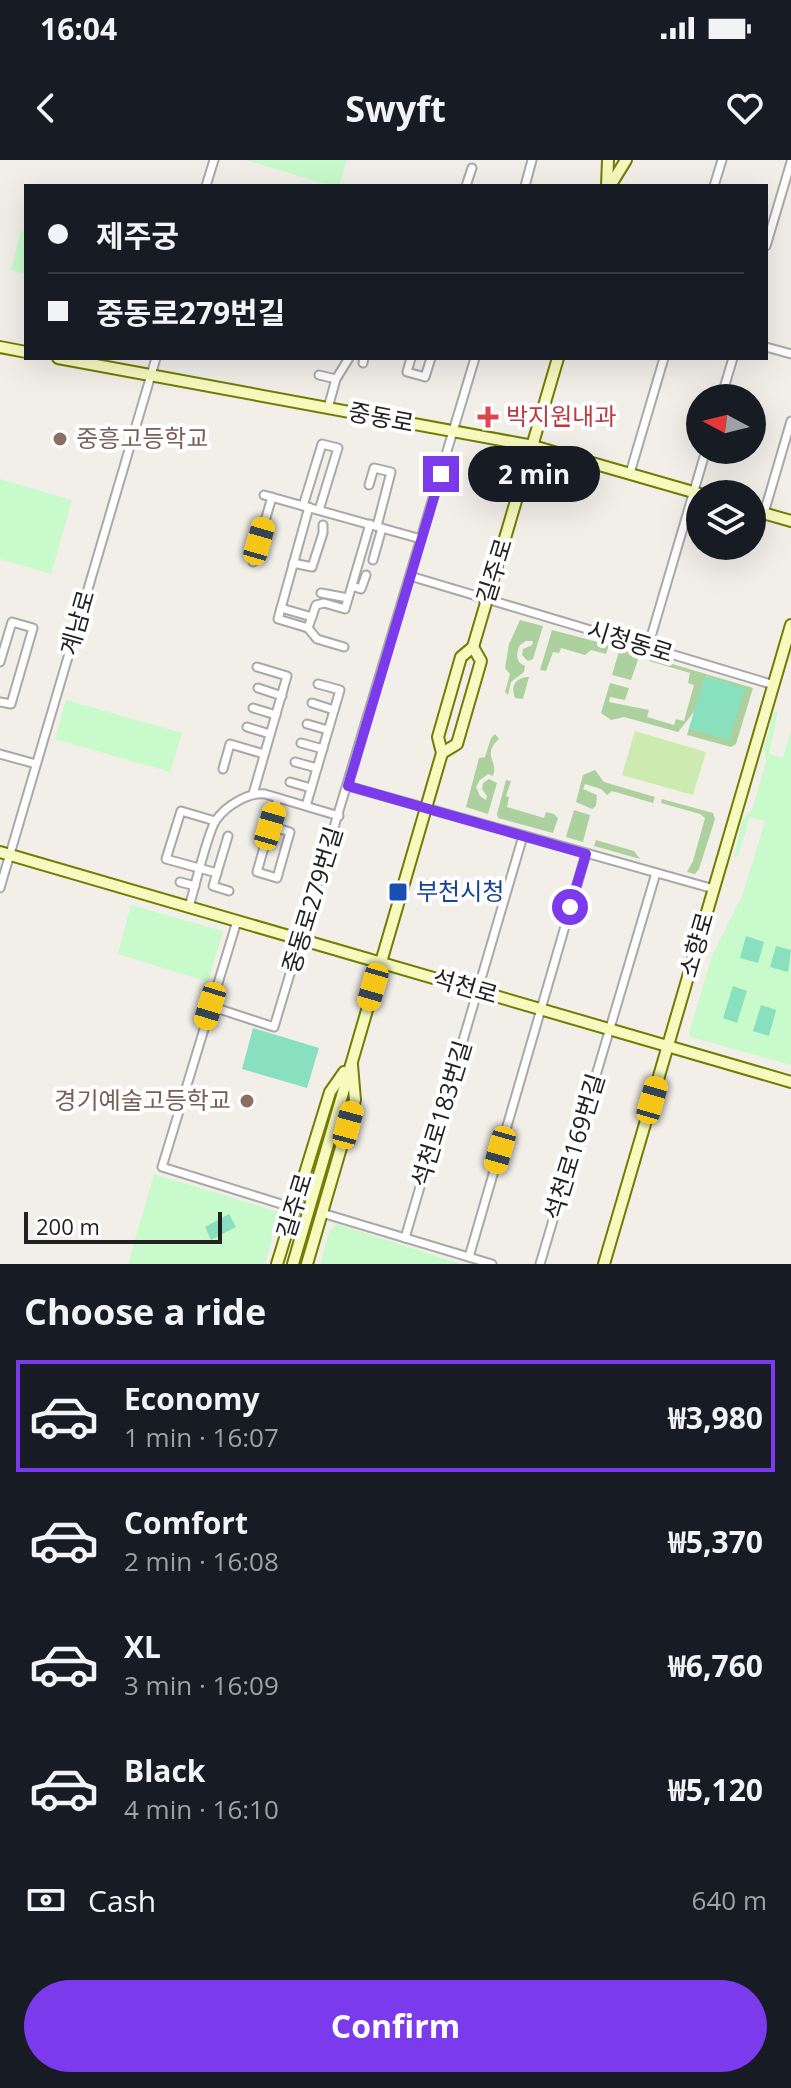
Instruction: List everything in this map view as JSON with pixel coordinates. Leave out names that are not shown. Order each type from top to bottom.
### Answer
[{"type":"street","points":[[207,184],[214,160]]},
{"type":"street","points":[[526,184],[532,160]]},
{"type":"street","points":[[608,160],[609,184]]},
{"type":"street","points":[[610,184],[616,160]]},
{"type":"street","points":[[610,184],[626,160]]},
{"type":"street","points":[[715,184],[722,160]]},
{"type":"street","points":[[768,239],[791,162]]},
{"type":"street","points":[[467,184],[472,168]]},
{"type":"street","points":[[0,347],[24,352]]},
{"type":"street","points":[[768,348],[791,354]]},
{"type":"street","name":"중동로","points":[[68,360],[533,446],[686,490]]},
{"type":"street","name":"계남로","points":[[0,888],[5,853],[36,764],[155,360]]},
{"type":"street","points":[[328,408],[336,379],[348,360]]},
{"type":"street","points":[[410,360],[407,372],[425,377],[430,360]]},
{"type":"street","name":"중동로279번길","points":[[210,1006],[274,1027],[474,360]]},
{"type":"street","name":"길주로","points":[[293,1264],[442,753],[438,737],[461,657],[473,647],[557,360]]},
{"type":"street","points":[[630,473],[663,360]]},
{"type":"street","points":[[725,384],[732,360]]},
{"type":"street","points":[[319,375],[336,379]]},
{"type":"street","points":[[766,506],[791,421]]},
{"type":"street","points":[[319,510],[338,448],[322,444],[278,619],[308,628],[317,639],[344,647]]},
{"type":"street","points":[[308,628],[316,605],[324,603],[345,609],[376,526],[391,472],[374,468],[369,485]]},
{"type":"street","points":[[253,562],[268,496],[421,539]]},
{"type":"street","points":[[766,514],[791,521]]},
{"type":"street","points":[[293,563],[312,567],[323,525]]},
{"type":"street","points":[[373,560],[376,526]]},
{"type":"street","points":[[648,647],[686,528]]},
{"type":"street","points":[[352,586],[361,589],[366,575]]},
{"type":"street","name":"시청동로","points":[[410,576],[774,685]]},
{"type":"street","points":[[321,593],[348,598]]},
{"type":"street","points":[[281,608],[312,617]]},
{"type":"street","points":[[0,662],[12,622],[33,628],[11,704],[0,702]]},
{"type":"street","name":"소향로","points":[[604,1264],[791,625]]},
{"type":"street","name":"길주로","points":[[442,753],[457,744],[481,661],[473,647]]},
{"type":"street","points":[[253,794],[287,676],[257,667]]},
{"type":"street","points":[[306,806],[340,690],[318,684]]},
{"type":"street","points":[[258,688],[282,696]]},
{"type":"street","points":[[312,703],[334,710]]},
{"type":"street","points":[[253,708],[276,715]]},
{"type":"street","points":[[307,724],[328,730]]},
{"type":"street","points":[[247,727],[270,734]]},
{"type":"street","points":[[301,743],[323,749]]},
{"type":"street","points":[[223,769],[230,744],[264,754]]},
{"type":"street","points":[[0,754],[36,764]]},
{"type":"street","points":[[295,762],[317,768]]},
{"type":"street","points":[[290,782],[311,788]]},
{"type":"street","points":[[348,786],[714,889]]},
{"type":"street","points":[[189,907],[215,821],[240,799],[253,794],[278,798],[339,816]]},
{"type":"street","points":[[270,826],[290,832],[277,878],[257,872],[270,826],[278,798]]},
{"type":"street","points":[[215,821],[181,811],[166,859],[217,873]]},
{"type":"street","points":[[228,836],[213,886],[229,891]]},
{"type":"street","name":"석천로183번길","points":[[405,1238],[478,991],[511,865],[523,836]]},
{"type":"street","name":"석천로","points":[[5,853],[791,1082]]},
{"type":"street","points":[[469,1257],[586,854]]},
{"type":"street","name":"석천로169번길","points":[[540,1264],[656,873]]},
{"type":"street","points":[[180,882],[195,886]]},
{"type":"street","points":[[237,921],[162,1167],[294,1208]]},
{"type":"street","name":"길주로","points":[[277,1264],[330,1092],[351,1060]]},
{"type":"street","name":"길주로","points":[[307,1264],[355,1100],[351,1060]]},
{"type":"street","points":[[322,1213],[492,1264]]},
{"type":"green space","points":[[246,160],[347,160],[340,184],[325,184]]},
{"type":"green space","points":[[21,231],[24,232],[24,273],[11,270]]},
{"type":"green space","points":[[0,479],[72,500],[51,574],[0,559]]},
{"type":"green space","points":[[520,620],[543,626],[533,659],[528,661],[522,655],[523,649],[532,645],[533,641],[520,645],[517,657],[525,666],[524,672],[511,682],[508,695],[505,692],[510,674],[505,668],[509,644]]},
{"type":"green space","points":[[552,630],[609,645],[606,654],[591,650],[585,655],[561,648],[559,653],[553,652],[546,671],[540,670]]},
{"type":"green space","points":[[620,648],[637,653],[639,657],[631,680],[612,675]]},
{"type":"green space","points":[[652,658],[753,688],[736,744],[731,747],[687,735],[689,728],[729,739],[744,689],[706,676],[694,712],[678,732],[624,717],[611,720],[601,713],[610,683],[629,688],[625,700],[610,697],[609,702],[649,710],[647,717],[674,725],[676,719],[684,721],[694,685],[688,683],[690,673],[649,661]]},
{"type":"green space","points":[[705,676],[745,688],[729,740],[689,728]]},
{"type":"green space","points":[[529,677],[523,699],[515,698],[515,683]]},
{"type":"green space","points":[[66,700],[182,733],[170,772],[55,739]]},
{"type":"green space","points":[[778,711],[769,754],[783,758],[791,731],[791,1065],[691,1037],[689,1033],[712,956],[743,894],[765,821],[750,817],[738,856],[734,858],[742,821],[752,809],[766,762],[764,748],[774,712]]},
{"type":"green space","points":[[635,731],[706,752],[693,795],[622,775]]},
{"type":"green space","points":[[495,734],[499,739],[491,749],[493,776],[488,774],[476,787],[486,800],[483,783],[489,779],[497,783],[488,814],[466,807],[479,758],[485,757]]},
{"type":"green space","points":[[595,770],[604,782],[655,797],[653,803],[612,791],[607,795],[601,789],[585,784],[583,789],[597,795],[596,806],[592,809],[576,802],[583,775]]},
{"type":"green space","points":[[506,780],[511,781],[506,796],[509,797],[507,807],[544,818],[546,812],[554,814],[558,818],[553,833],[498,818]]},
{"type":"green space","points":[[662,799],[713,813],[715,819],[695,874],[687,872],[705,818],[661,803]]},
{"type":"green space","points":[[574,810],[590,815],[583,842],[566,837]]},
{"type":"green space","points":[[596,840],[634,851],[640,859],[594,846]]},
{"type":"green space","points":[[131,905],[223,931],[208,982],[118,954]]},
{"type":"green space","points":[[746,936],[764,942],[758,963],[740,958]]},
{"type":"green space","points":[[776,946],[791,950],[788,972],[770,967]]},
{"type":"green space","points":[[733,986],[747,991],[737,1023],[723,1018]]},
{"type":"green space","points":[[761,1005],[776,1010],[769,1036],[753,1031]]},
{"type":"green space","points":[[253,1028],[319,1048],[307,1088],[242,1069]]},
{"type":"green space","points":[[154,1174],[279,1212],[265,1264],[128,1264]]},
{"type":"green space","points":[[229,1214],[236,1227],[211,1240],[205,1227]]},
{"type":"green space","points":[[337,1224],[461,1264],[320,1264],[329,1232]]},
{"type":"place","name":"박지원내과","points":[[488,417]]},
{"type":"place","name":"중흥고등학교","points":[[60,439]]},
{"type":"place","name":"부천시청","points":[[398,892]]},
{"type":"place","name":"경기예술고등학교","points":[[247,1101]]},
{"type":"route","points":[[441,474],[348,786],[586,854],[570,907]]}]
